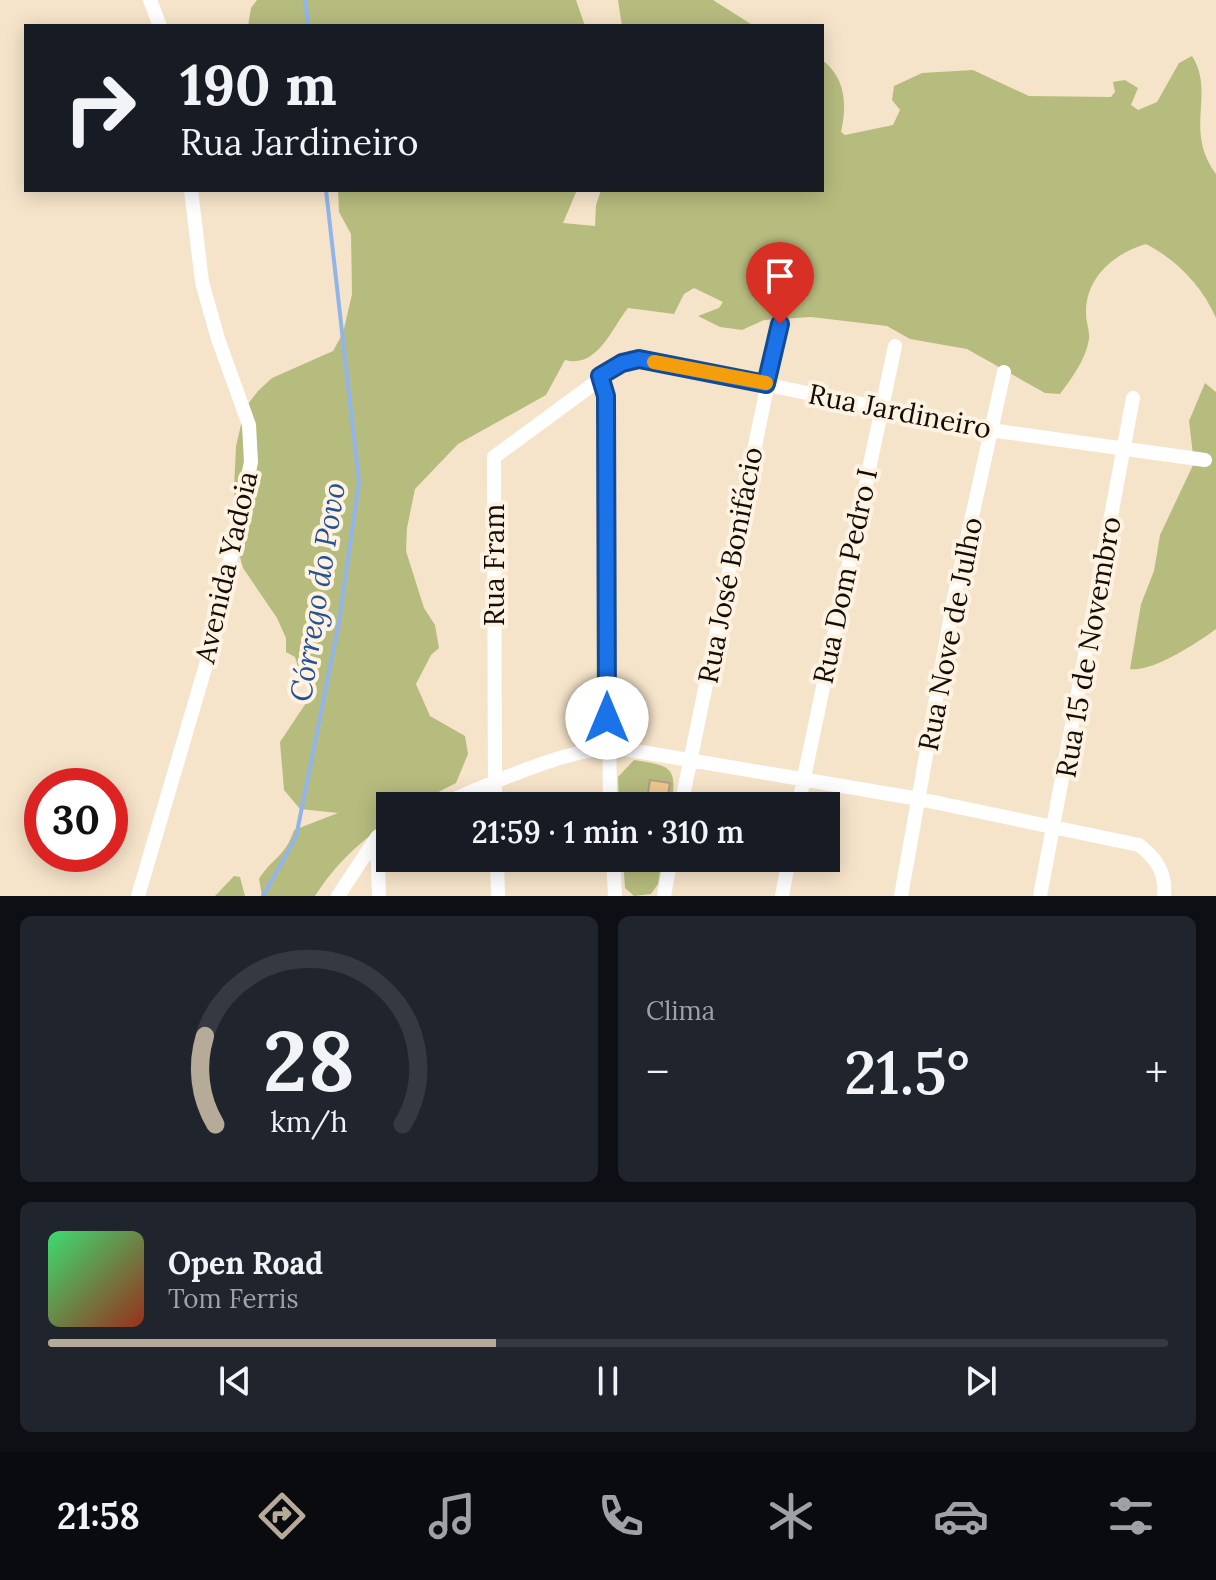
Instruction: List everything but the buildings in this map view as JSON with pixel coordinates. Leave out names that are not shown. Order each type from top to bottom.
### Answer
[{"type":"street","points":[[150,0],[159,24]]},
{"type":"street","name":"Avenida Yadoia","points":[[138,896],[213,641],[251,462],[249,425],[218,339],[202,282],[191,192]]},
{"type":"street","name":"Rua José Bonifácio","points":[[684,792],[780,324]]},
{"type":"street","name":"Rua Dom Pedro I","points":[[800,792],[895,346]]},
{"type":"street","name":"Rua Jardineiro","points":[[600,376],[622,363],[639,359],[881,405],[990,430],[1205,460]]},
{"type":"street","name":"Rua Nove de Julho","points":[[901,896],[954,598],[1004,372]]},
{"type":"street","points":[[600,376],[606,396],[609,792]]},
{"type":"street","name":"Rua Fram","points":[[494,792],[494,457],[600,376]]},
{"type":"street","name":"Rua 15 de Novembro","points":[[1040,896],[1056,826],[1133,398]]},
{"type":"street","points":[[471,792],[607,748],[690,760],[919,799],[1139,845],[1155,858],[1165,882],[1164,896]]},
{"type":"street","points":[[338,896],[376,839]]},
{"type":"street","points":[[378,872],[379,896]]},
{"type":"street","points":[[497,872],[498,896]]},
{"type":"street","points":[[614,872],[615,896]]},
{"type":"street","points":[[664,896],[668,872]]},
{"type":"street","points":[[782,896],[786,872]]},
{"type":"green space","points":[[257,0],[576,0],[584,24],[248,24],[251,8]]},
{"type":"green space","points":[[618,0],[713,0],[751,24],[622,24]]},
{"type":"green space","points":[[1192,56],[1201,84],[1202,142],[1206,158],[1216,174],[1216,318],[1204,295],[1178,266],[1146,244],[1134,248],[1113,260],[1096,278],[1087,301],[1089,336],[1085,354],[1060,394],[1045,393],[967,349],[910,339],[887,326],[811,317],[764,320],[742,330],[720,327],[698,316],[719,308],[723,302],[694,288],[684,294],[674,314],[628,308],[595,353],[576,361],[565,360],[546,395],[458,444],[415,489],[406,551],[424,608],[435,625],[439,648],[431,655],[416,684],[430,716],[465,736],[468,754],[456,783],[438,792],[376,792],[376,832],[348,855],[315,896],[262,896],[259,879],[283,852],[294,830],[338,813],[300,809],[284,790],[280,742],[314,691],[301,677],[295,657],[286,652],[286,638],[277,618],[243,568],[238,550],[234,489],[236,446],[245,408],[258,391],[272,378],[333,351],[343,333],[352,294],[351,234],[339,212],[338,192],[576,192],[563,223],[595,226],[600,192],[824,192],[824,62],[836,75],[843,93],[841,132],[845,135],[893,125],[900,110],[892,100],[894,86],[922,73],[973,70],[1029,96],[1111,97],[1115,92],[1113,82],[1125,80],[1138,88],[1131,105],[1138,110],[1157,102],[1179,63]]},
{"type":"green space","points":[[1205,383],[1216,392],[1216,629],[1163,661],[1130,669],[1141,604],[1154,571],[1160,535],[1194,463],[1189,421]]},
{"type":"green space","points":[[634,760],[656,764],[669,770],[672,775],[672,792],[619,792],[618,777]]},
{"type":"green space","points":[[624,872],[660,872],[658,884],[651,894],[634,896],[625,888]]},
{"type":"green space","points":[[234,876],[240,877],[245,896],[215,896]]},
{"type":"waterway","name":"Córrego do Povo","points":[[305,0],[308,24]]},
{"type":"waterway","name":"Córrego do Povo","points":[[263,896],[296,837],[339,622],[359,482],[326,192]]},
{"type":"slow traffic","points":[[654,362],[766,383]]},
{"type":"route","points":[[607,718],[606,396],[600,376],[622,363],[639,359],[766,384],[780,324]]}]
